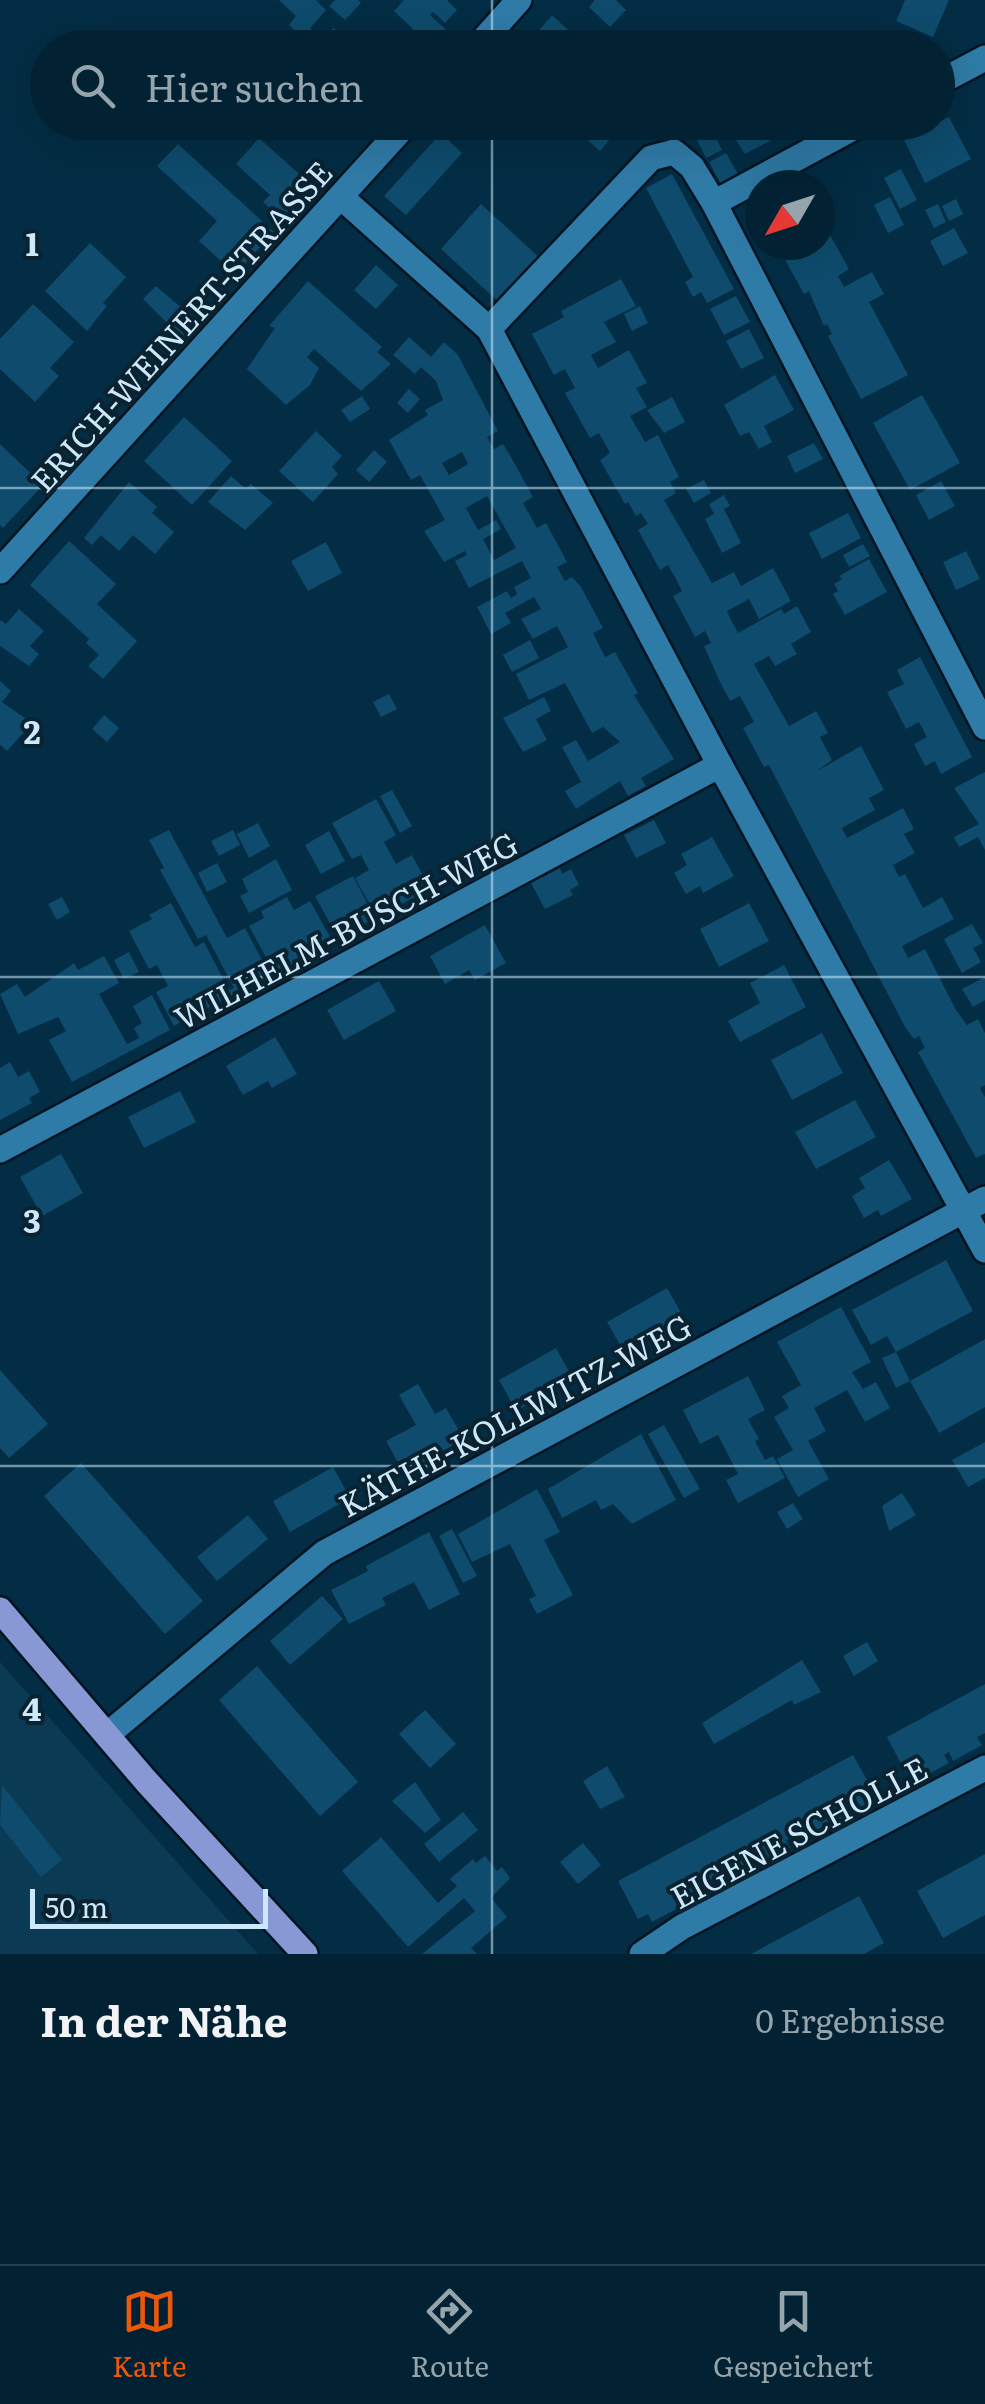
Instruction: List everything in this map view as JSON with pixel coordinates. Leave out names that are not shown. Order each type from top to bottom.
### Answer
[{"type":"main road","points":[[0,1610],[305,1954]]},
{"type":"street","points":[[492,30],[519,0]]},
{"type":"street","points":[[955,74],[985,58]]},
{"type":"street","name":"ERICH-WEINERT-STRASSE","points":[[0,571],[392,140]]},
{"type":"street","points":[[714,203],[831,140]]},
{"type":"street","points":[[489,329],[651,158],[674,152],[692,167],[714,203],[985,727]]},
{"type":"street","points":[[341,196],[489,329],[720,765],[974,1204],[985,1250]]},
{"type":"street","name":"WILHELM-BUSCH-WEG","points":[[0,1150],[720,765]]},
{"type":"street","name":"KÄTHE-KOLLWITZ-WEG","points":[[107,1735],[324,1553],[974,1204]]},
{"type":"street","name":"EIGENE SCHOLLE","points":[[642,1954],[682,1928],[985,1768]]},
{"type":"shaded area","points":[[0,1662],[206,1895],[258,1954],[0,1954]]},
{"type":"building","points":[[279,0],[316,0],[326,10],[310,28],[312,30],[294,30],[289,25],[296,16]]},
{"type":"building","points":[[335,0],[361,3],[345,20],[329,6]]},
{"type":"building","points":[[404,0],[447,0],[457,10],[445,23],[433,12],[430,15],[446,30],[412,30],[394,11]]},
{"type":"building","points":[[595,0],[616,0],[626,10],[610,27],[589,7]]},
{"type":"building","points":[[905,0],[949,0],[936,30],[917,30],[896,21]]},
{"type":"building","points":[[552,15],[568,30],[539,30]]},
{"type":"building","points":[[955,128],[971,159],[925,183],[904,140],[955,140]]},
{"type":"building","points":[[261,140],[317,190],[287,223],[263,202],[270,195],[236,164]]},
{"type":"building","points":[[435,140],[448,140],[462,153],[406,215],[384,196]]},
{"type":"building","points":[[587,140],[609,140],[600,151]]},
{"type":"building","points":[[697,140],[717,140],[722,150],[706,158]]},
{"type":"building","points":[[736,140],[772,140],[745,154]]},
{"type":"building","points":[[178,144],[274,232],[235,274],[199,241],[217,221],[157,166]]},
{"type":"building","points":[[726,153],[738,174],[721,184],[709,162]]},
{"type":"building","points":[[901,169],[917,200],[900,209],[884,178]]},
{"type":"building","points":[[672,174],[734,289],[707,303],[701,292],[693,297],[685,282],[693,277],[646,188]]},
{"type":"building","points":[[890,197],[904,225],[888,233],[874,205]]},
{"type":"building","points":[[956,199],[963,214],[949,221],[942,206]]},
{"type":"building","points":[[481,204],[542,260],[502,305],[441,249]]},
{"type":"building","points":[[938,204],[946,222],[934,228],[925,210]]},
{"type":"building","points":[[954,228],[968,253],[943,266],[930,241]]},
{"type":"building","points":[[90,243],[126,277],[103,303],[107,306],[87,331],[45,291]]},
{"type":"building","points":[[835,244],[849,269],[838,276],[844,287],[872,272],[884,294],[869,302],[908,375],[861,399],[828,336],[832,334],[827,324],[824,326],[809,291],[804,294],[785,260],[835,260]]},
{"type":"building","points":[[376,265],[398,285],[376,309],[354,290]]},
{"type":"building","points":[[621,279],[636,306],[604,322],[616,342],[591,355],[598,368],[629,350],[647,383],[636,388],[647,407],[630,416],[645,442],[658,435],[679,477],[670,482],[676,493],[664,500],[712,583],[734,572],[741,586],[773,568],[791,601],[759,619],[749,599],[727,611],[730,618],[738,633],[781,609],[784,614],[797,606],[811,632],[791,644],[797,654],[775,666],[769,656],[754,664],[789,726],[816,711],[828,733],[820,737],[832,760],[817,771],[861,746],[884,790],[869,798],[875,810],[842,828],[847,838],[903,808],[914,829],[904,834],[915,853],[893,865],[899,877],[905,874],[923,908],[942,897],[954,919],[902,946],[908,958],[925,949],[956,1010],[967,1025],[978,1019],[985,1033],[985,1085],[980,1088],[985,1097],[985,1154],[976,1158],[918,1052],[925,1048],[919,1036],[914,1039],[905,1027],[769,765],[764,767],[743,728],[754,722],[740,696],[730,701],[704,646],[711,643],[705,631],[695,637],[673,596],[682,591],[676,579],[668,565],[660,570],[638,530],[648,524],[641,513],[636,516],[628,502],[625,504],[600,460],[610,453],[599,433],[590,438],[565,393],[575,388],[565,369],[554,375],[532,334],[564,317],[561,311]]},
{"type":"building","points":[[308,281],[382,347],[377,352],[391,364],[361,391],[314,349],[307,357],[319,368],[310,385],[286,405],[247,369],[275,328],[269,326]]},
{"type":"building","points":[[156,286],[198,322],[182,338],[143,299]]},
{"type":"building","points":[[736,296],[750,322],[724,335],[710,309]]},
{"type":"building","points":[[33,304],[74,342],[50,368],[59,376],[35,402],[0,369],[0,339]]},
{"type":"building","points":[[640,306],[648,323],[632,331],[624,314]]},
{"type":"building","points":[[749,329],[764,358],[741,369],[726,341]]},
{"type":"building","points":[[409,337],[431,357],[444,342],[458,355],[498,431],[487,437],[494,449],[503,444],[511,457],[533,497],[523,503],[537,528],[546,523],[567,562],[557,567],[565,581],[572,577],[581,587],[603,628],[593,633],[605,657],[615,652],[638,693],[634,695],[674,759],[641,778],[646,786],[628,796],[620,781],[576,809],[565,791],[581,782],[562,747],[576,740],[588,761],[620,742],[603,727],[592,733],[565,683],[529,700],[516,674],[568,647],[557,626],[533,639],[521,619],[541,609],[534,597],[505,613],[511,623],[491,634],[477,607],[507,591],[511,598],[517,594],[514,587],[531,578],[522,561],[469,588],[455,561],[467,555],[465,551],[444,562],[424,531],[445,520],[420,475],[411,480],[389,440],[428,415],[425,410],[443,400],[436,381],[421,367],[415,374],[393,355]],"holes":[[[462,452],[468,464],[449,475],[442,463]],[[487,496],[516,548],[494,560],[483,539],[501,529],[496,520],[478,530],[466,508]]]},
{"type":"building","points":[[775,375],[794,410],[764,426],[772,442],[759,449],[749,432],[740,436],[724,405]]},
{"type":"building","points":[[409,389],[420,399],[408,413],[397,403]]},
{"type":"building","points":[[922,395],[960,463],[910,490],[873,423]]},
{"type":"building","points":[[362,396],[370,409],[350,422],[341,410]]},
{"type":"building","points":[[672,397],[685,422],[664,433],[647,410]]},
{"type":"building","points":[[184,417],[232,461],[192,505],[144,461]]},
{"type":"building","points":[[316,431],[342,456],[332,467],[338,474],[313,502],[279,471]]},
{"type":"building","points":[[814,443],[823,459],[795,473],[787,456]]},
{"type":"building","points":[[0,444],[43,485],[3,528],[0,525]]},
{"type":"building","points":[[374,450],[387,462],[369,482],[356,470]]},
{"type":"building","points":[[231,476],[246,489],[251,484],[273,503],[245,530],[208,502]]},
{"type":"building","points":[[704,480],[711,493],[694,503],[686,489]]},
{"type":"building","points":[[941,481],[955,506],[929,520],[916,495]]},
{"type":"building","points":[[129,482],[157,507],[152,513],[174,532],[155,554],[133,535],[119,551],[101,535],[92,545],[84,538]]},
{"type":"building","points":[[724,495],[730,506],[724,509],[741,543],[722,553],[705,519],[714,514],[709,504]]},
{"type":"building","points":[[848,513],[861,538],[822,559],[809,533]]},
{"type":"building","points":[[69,541],[116,584],[97,604],[137,641],[103,679],[88,666],[99,655],[86,643],[89,639],[30,585]]},
{"type":"building","points":[[326,542],[342,573],[308,591],[291,561]]},
{"type":"building","points":[[863,544],[870,556],[849,567],[843,555]]},
{"type":"building","points":[[966,551],[980,579],[956,590],[943,562]]},
{"type":"building","points":[[869,559],[887,592],[845,615],[833,594],[838,591],[834,584],[842,579],[839,576]]},
{"type":"building","points":[[19,609],[44,631],[30,646],[39,654],[29,666],[0,646],[0,620],[6,624]]},
{"type":"building","points":[[530,640],[539,658],[512,672],[503,655]]},
{"type":"building","points":[[920,657],[972,757],[941,774],[935,761],[925,766],[914,744],[927,737],[919,722],[906,729],[887,692],[904,684],[897,670]]},
{"type":"building","points":[[0,681],[11,691],[2,702],[32,723],[7,751],[0,745]]},
{"type":"building","points":[[389,694],[397,709],[381,717],[373,702]]},
{"type":"building","points":[[544,697],[551,711],[536,719],[547,740],[523,752],[503,718]]},
{"type":"building","points":[[104,715],[119,728],[107,742],[92,729]]},
{"type":"building","points":[[985,772],[985,850],[978,837],[959,847],[954,837],[979,824],[954,788]]},
{"type":"building","points":[[392,790],[412,826],[400,833],[380,796]]},
{"type":"building","points":[[376,799],[396,835],[384,842],[396,864],[412,855],[430,889],[377,917],[355,878],[369,870],[361,855],[352,859],[332,823]]},
{"type":"building","points":[[654,820],[666,843],[636,858],[624,835]]},
{"type":"building","points":[[258,823],[270,846],[249,858],[237,834]]},
{"type":"building","points":[[169,830],[227,938],[245,928],[270,975],[174,1026],[156,992],[168,986],[157,965],[149,969],[129,931],[152,919],[149,915],[171,903],[195,947],[204,942],[229,990],[234,988],[206,935],[198,939],[160,870],[164,868],[149,840]]},
{"type":"building","points":[[233,830],[240,845],[219,856],[211,841]]},
{"type":"building","points":[[329,831],[345,861],[321,874],[305,845]]},
{"type":"building","points":[[712,837],[734,876],[703,893],[700,886],[686,894],[674,873],[687,865],[681,854]]},
{"type":"building","points":[[276,859],[292,890],[249,913],[240,896],[248,892],[242,879]]},
{"type":"building","points":[[217,863],[227,882],[207,892],[198,873]]},
{"type":"building","points":[[560,868],[562,874],[571,869],[579,885],[570,890],[573,895],[545,909],[531,883]]},
{"type":"building","points":[[353,876],[375,918],[338,938],[315,896]]},
{"type":"building","points":[[62,897],[70,912],[57,920],[48,904]]},
{"type":"building","points":[[287,897],[294,910],[310,901],[333,942],[275,974],[249,926],[264,918],[261,911]]},
{"type":"building","points":[[749,903],[769,941],[719,967],[700,929]]},
{"type":"building","points":[[972,924],[983,943],[973,948],[981,962],[962,973],[944,939]]},
{"type":"building","points":[[485,925],[506,963],[475,980],[469,970],[445,984],[430,956]]},
{"type":"building","points":[[129,952],[139,972],[124,979],[114,960]]},
{"type":"building","points":[[104,956],[119,983],[99,994],[127,1044],[139,1038],[134,1028],[142,1023],[133,1006],[152,995],[170,1030],[72,1082],[49,1040],[66,1031],[58,1017],[18,1034],[0,994],[17,984],[25,997],[74,963],[78,970]]},
{"type":"building","points":[[784,965],[806,1007],[740,1042],[728,1021],[760,1003],[750,983]]},
{"type":"building","points":[[985,977],[985,1000],[973,1007],[962,989]]},
{"type":"building","points":[[379,981],[396,1011],[344,1040],[327,1010]]},
{"type":"building","points":[[822,1033],[843,1073],[792,1100],[771,1060]]},
{"type":"building","points":[[275,1037],[297,1074],[272,1088],[268,1081],[243,1095],[226,1066]]},
{"type":"building","points":[[10,1062],[18,1077],[29,1071],[40,1092],[29,1098],[32,1103],[0,1120],[0,1068]]},
{"type":"building","points":[[180,1091],[196,1122],[144,1148],[128,1117]]},
{"type":"building","points":[[855,1100],[876,1137],[816,1169],[795,1132]]},
{"type":"building","points":[[61,1154],[83,1193],[42,1216],[20,1177]]},
{"type":"building","points":[[889,1160],[912,1199],[881,1216],[878,1210],[864,1218],[852,1196],[865,1188],[859,1178]]},
{"type":"building","points":[[946,1260],[973,1311],[896,1352],[887,1336],[871,1345],[852,1310]]},
{"type":"building","points":[[667,1288],[684,1318],[624,1352],[607,1322]]},
{"type":"building","points":[[841,1307],[871,1362],[852,1372],[863,1389],[876,1382],[890,1408],[865,1422],[847,1390],[814,1408],[826,1431],[808,1441],[829,1479],[798,1497],[777,1459],[793,1450],[774,1417],[789,1408],[782,1396],[801,1385],[777,1342]]},
{"type":"building","points":[[985,1339],[985,1407],[939,1433],[910,1381]]},
{"type":"building","points":[[556,1348],[573,1379],[516,1411],[499,1380]]},
{"type":"building","points":[[896,1352],[910,1381],[896,1388],[882,1358]]},
{"type":"building","points":[[0,1370],[48,1424],[9,1458],[0,1448]]},
{"type":"building","points":[[748,1376],[765,1410],[748,1419],[759,1439],[755,1441],[765,1460],[773,1456],[785,1478],[738,1503],[726,1480],[738,1474],[718,1435],[700,1444],[683,1410]]},
{"type":"building","points":[[418,1384],[435,1414],[446,1408],[464,1439],[404,1473],[386,1441],[416,1425],[399,1395]]},
{"type":"building","points":[[664,1425],[700,1489],[684,1498],[648,1434]]},
{"type":"building","points":[[641,1434],[676,1500],[632,1524],[613,1504],[601,1510],[596,1500],[562,1518],[548,1489]]},
{"type":"building","points":[[985,1442],[985,1478],[968,1487],[952,1460]]},
{"type":"building","points":[[81,1463],[203,1601],[165,1634],[44,1496]]},
{"type":"building","points":[[333,1467],[350,1498],[290,1532],[273,1501]]},
{"type":"building","points":[[537,1489],[560,1532],[544,1540],[573,1595],[537,1614],[529,1599],[536,1596],[510,1544],[472,1562],[458,1534]]},
{"type":"building","points":[[902,1493],[916,1515],[889,1531],[882,1506]]},
{"type":"building","points":[[793,1503],[803,1519],[787,1529],[777,1512]]},
{"type":"building","points":[[248,1515],[268,1539],[217,1581],[197,1557]]},
{"type":"building","points":[[452,1529],[477,1576],[463,1583],[439,1536]]},
{"type":"building","points":[[429,1532],[460,1594],[429,1610],[414,1582],[382,1598],[386,1605],[349,1624],[331,1590]]},
{"type":"building","points":[[322,1596],[343,1619],[290,1665],[270,1641]]},
{"type":"building","points":[[867,1642],[878,1661],[854,1676],[843,1656]]},
{"type":"building","points":[[802,1660],[821,1692],[794,1705],[792,1700],[714,1744],[702,1723]]},
{"type":"building","points":[[257,1666],[358,1782],[320,1816],[219,1700]]},
{"type":"building","points":[[985,1684],[985,1733],[977,1737],[982,1745],[953,1761],[949,1752],[944,1755],[949,1763],[921,1778],[916,1770],[907,1775],[887,1737]]},
{"type":"building","points":[[425,1710],[456,1744],[430,1768],[399,1734]]},
{"type":"building","points":[[853,1755],[874,1792],[862,1798],[866,1806],[838,1821],[832,1815],[836,1823],[807,1838],[803,1830],[786,1840],[790,1848],[761,1863],[757,1855],[753,1857],[758,1865],[730,1880],[725,1872],[708,1881],[713,1889],[684,1905],[680,1896],[675,1899],[680,1907],[652,1922],[648,1914],[638,1919],[618,1881]]},
{"type":"building","points":[[607,1766],[625,1797],[600,1809],[583,1781]]},
{"type":"building","points":[[415,1782],[441,1820],[425,1833],[392,1801]]},
{"type":"building","points":[[2,1785],[62,1860],[41,1877],[0,1825]]},
{"type":"building","points":[[463,1812],[478,1830],[439,1862],[424,1844]]},
{"type":"building","points":[[381,1837],[438,1903],[457,1886],[450,1879],[473,1859],[476,1863],[485,1856],[497,1871],[502,1867],[510,1878],[491,1898],[507,1917],[471,1948],[477,1954],[422,1954],[475,1911],[464,1898],[408,1947],[342,1871]]},
{"type":"building","points":[[583,1843],[601,1865],[578,1884],[560,1862]]},
{"type":"building","points":[[985,1854],[985,1915],[943,1938],[917,1891]]},
{"type":"building","points":[[859,1896],[884,1943],[864,1954],[751,1954]]}]
